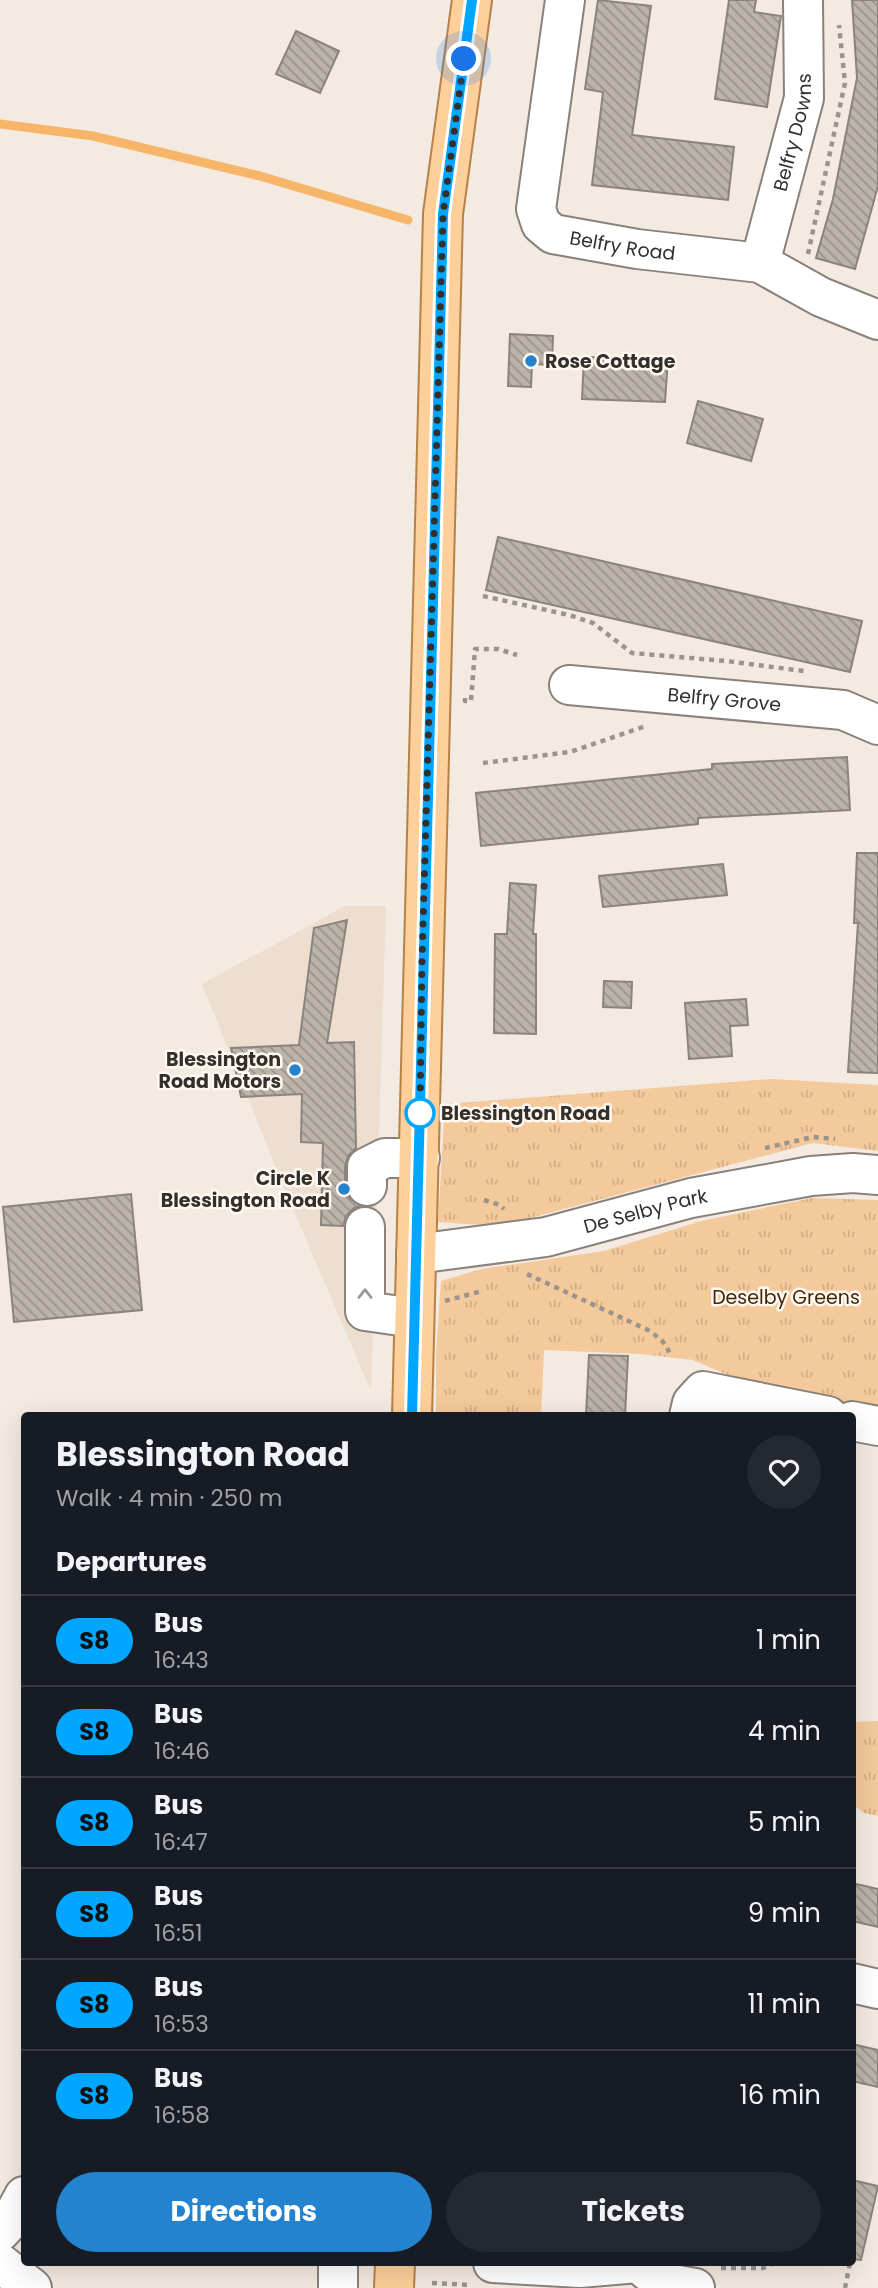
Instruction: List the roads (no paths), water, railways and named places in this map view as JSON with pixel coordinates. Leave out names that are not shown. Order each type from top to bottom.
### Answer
[{"type":"main road","points":[[412,1412],[443,214],[472,0]]},
{"type":"main road","points":[[394,2288],[395,2266]]},
{"type":"street","name":"Belfry Road","points":[[565,0],[536,209],[541,224],[553,234],[625,247],[760,263],[821,297],[878,320]]},
{"type":"street","name":"Belfry Downs","points":[[760,263],[804,98],[803,0]]},
{"type":"street","name":"Belfry Grove","points":[[569,685],[843,710],[878,725]]},
{"type":"street","points":[[368,1186],[367,1167],[385,1158],[419,1158]]},
{"type":"street","name":"De Selby Park","points":[[416,1255],[546,1237],[691,1198],[811,1176],[853,1173],[878,1175]]},
{"type":"street","points":[[365,1227],[365,1311],[414,1318]]},
{"type":"street","points":[[690,1412],[692,1403],[703,1391],[808,1412]]},
{"type":"street","points":[[856,1422],[878,1426]]},
{"type":"street","points":[[856,1984],[878,1989]]},
{"type":"street","points":[[0,2232],[11,2220],[21,2202]]},
{"type":"street","points":[[0,2263],[32,2288]]},
{"type":"street","points":[[338,2266],[338,2288]]},
{"type":"street","points":[[558,2266],[594,2266]]},
{"type":"street","points":[[642,2266],[661,2282],[695,2288]]},
{"type":"waterway","points":[[0,124],[93,136],[260,176],[408,220]]},
{"type":"place","name":"Rose Cottage","points":[[531,361]]},
{"type":"place","name":"Blessington Road Motors","points":[[295,1070]]},
{"type":"place","name":"Blessington Road","points":[[420,1113]]},
{"type":"place","name":"Circle K Blessington Road","points":[[344,1189]]},
{"type":"park label","name":"Deselby Greens","points":[[786,1297]]}]
